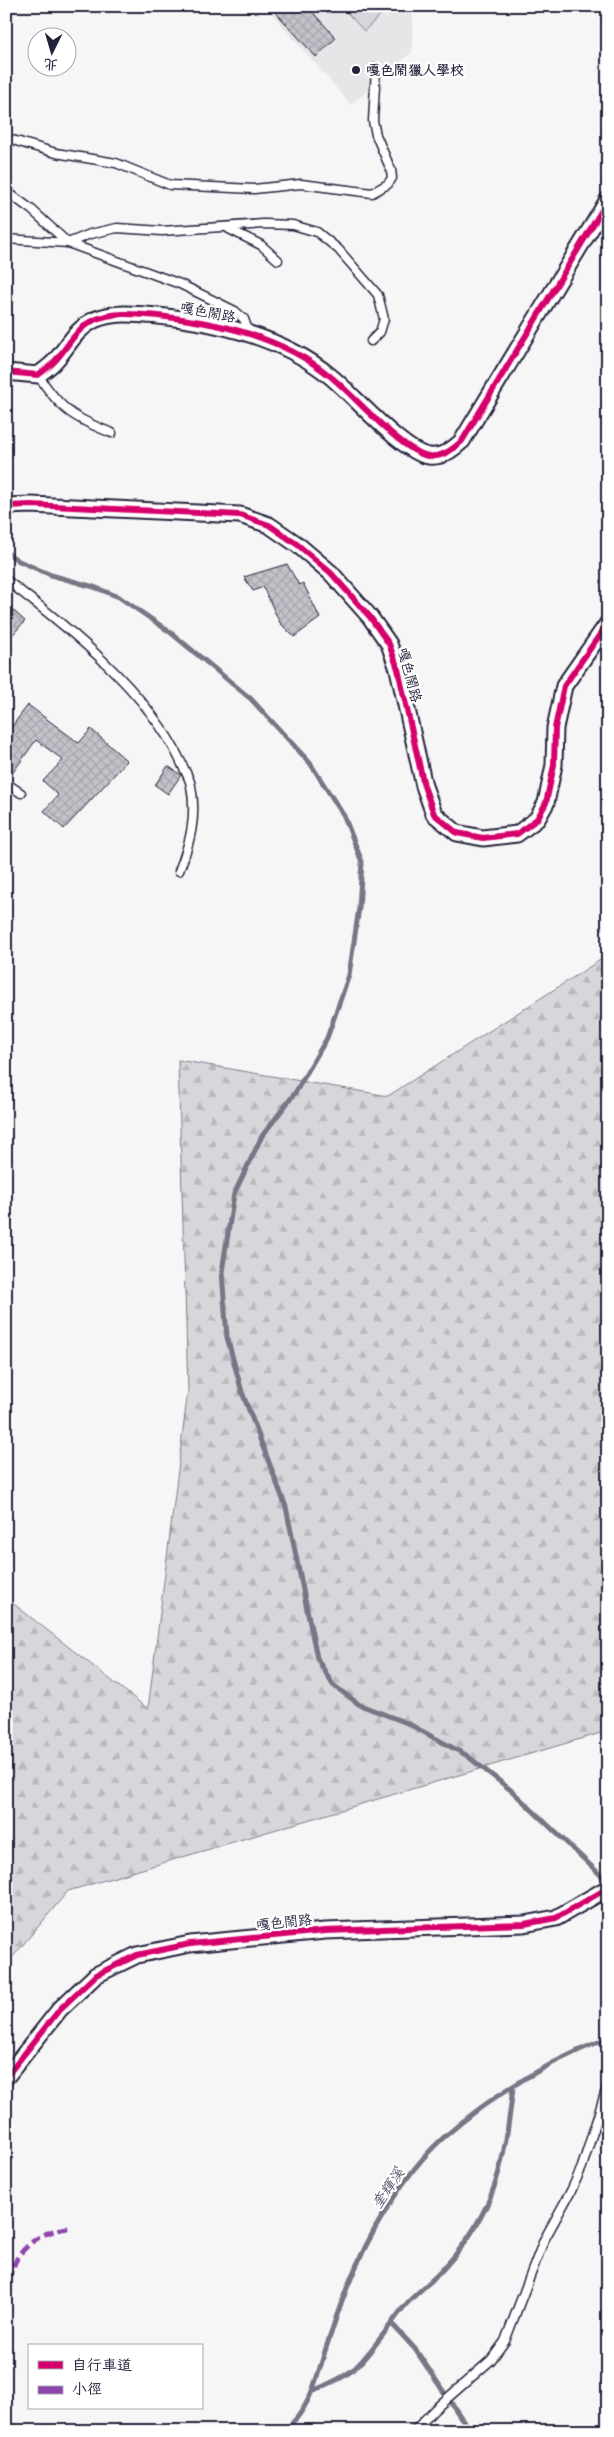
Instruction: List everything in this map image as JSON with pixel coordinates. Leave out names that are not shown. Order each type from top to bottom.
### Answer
[{"type":"street","name":"嘎色鬧路","points":[[38,375],[53,363],[74,334],[95,320],[124,313],[190,319],[249,333],[293,352],[329,375],[412,450],[430,457],[448,452],[462,441],[608,200]]},
{"type":"street","points":[[6,372],[38,375]]},
{"type":"street","name":"嘎色鬧路","points":[[6,506],[31,505],[240,516],[269,525],[290,540],[332,573],[370,617],[389,644],[398,669],[424,786],[434,814],[457,833],[484,838],[517,834],[537,819],[546,803],[554,765],[555,728],[564,686],[608,623]]},
{"type":"street","name":"嘎色鬧路","points":[[6,2076],[60,2009],[96,1974],[137,1955],[190,1944],[325,1931],[524,1924],[556,1918],[608,1888]]},
{"type":"lane","points":[[6,138],[56,153],[116,163],[170,185],[254,189],[301,184],[372,193],[388,184],[392,178],[391,170],[376,135],[373,121],[376,68]]},
{"type":"lane","points":[[6,191],[32,210],[68,243]]},
{"type":"lane","points":[[68,243],[90,234],[117,228],[162,231],[228,228],[264,224],[293,225],[317,232],[338,249],[378,295],[384,319],[380,332],[371,340]]},
{"type":"lane","points":[[228,228],[254,240],[278,260]]},
{"type":"lane","points":[[6,239],[68,243],[180,284],[235,311],[244,319],[249,333]]},
{"type":"lane","points":[[38,375],[64,410],[83,422],[112,433]]},
{"type":"lane","points":[[6,580],[115,672],[159,724],[176,751],[191,784],[194,811],[191,840],[179,871]]},
{"type":"lane","points":[[6,783],[21,794]]},
{"type":"lane","points":[[414,2431],[435,2409],[491,2360],[505,2341],[544,2240],[582,2167],[608,2084]]},
{"type":"shaded area","name":"嘎色鬧獵人學校","points":[[265,6],[413,6],[412,52],[351,105]]},
{"type":"green space","points":[[341,6],[390,6],[364,31]]},
{"type":"green space","points":[[608,955],[608,1727],[604,1732],[68,1891],[6,1965],[6,1598],[148,1709],[188,1390],[178,1060],[388,1096]]},
{"type":"building","points":[[270,6],[307,6],[336,38],[316,57]]},
{"type":"building","points":[[287,564],[299,585],[303,583],[320,618],[294,637],[280,623],[263,587],[253,591],[244,577]]},
{"type":"building","points":[[6,604],[25,621],[6,642]]},
{"type":"building","points":[[28,705],[79,743],[91,729],[127,761],[64,829],[44,811],[58,795],[43,781],[63,760],[36,740],[9,778],[6,777],[6,734]]},
{"type":"building","points":[[168,766],[181,775],[168,794],[155,785]]},
{"type":"waterway","points":[[6,552],[19,561],[51,575],[94,587],[119,597],[170,632],[251,699],[310,763],[344,816],[362,862],[359,908],[349,975],[327,1038],[295,1093],[262,1136],[234,1194],[222,1272],[227,1337],[242,1392],[286,1507],[317,1658],[333,1685],[360,1705],[407,1723],[466,1755],[512,1791],[608,1882]]},
{"type":"waterway","name":"奎輝溪","points":[[283,2431],[293,2423],[307,2403],[355,2268],[388,2207],[414,2169],[443,2138],[501,2094],[564,2057],[608,2038]]},
{"type":"waterway","points":[[313,2391],[341,2378],[352,2371],[363,2360],[397,2315],[444,2268],[462,2247],[476,2226],[487,2205],[501,2163],[513,2088]]},
{"type":"waterway","points":[[392,2324],[415,2349],[470,2431]]},
{"type":"marked path","points":[[6,2279],[18,2257],[30,2243],[48,2233],[69,2228]]},
{"type":"cycle path","points":[[6,372],[38,375],[53,363],[81,329],[94,320],[109,315],[134,314],[203,322],[270,341],[312,362],[340,384],[378,422],[406,445],[429,456],[438,456],[451,450],[462,441],[608,200]]},
{"type":"cycle path","points":[[6,506],[31,505],[240,515],[269,525],[298,545],[331,573],[370,617],[389,644],[398,669],[424,786],[434,814],[457,833],[483,838],[517,834],[537,819],[546,803],[554,765],[555,728],[564,686],[608,623]]},
{"type":"cycle path","points":[[6,2077],[60,2009],[96,1975],[137,1955],[190,1944],[325,1931],[524,1924],[556,1918],[608,1888]]},
{"type":"place","name":"嘎色鬧獵人學校","points":[[356,70]]}]
